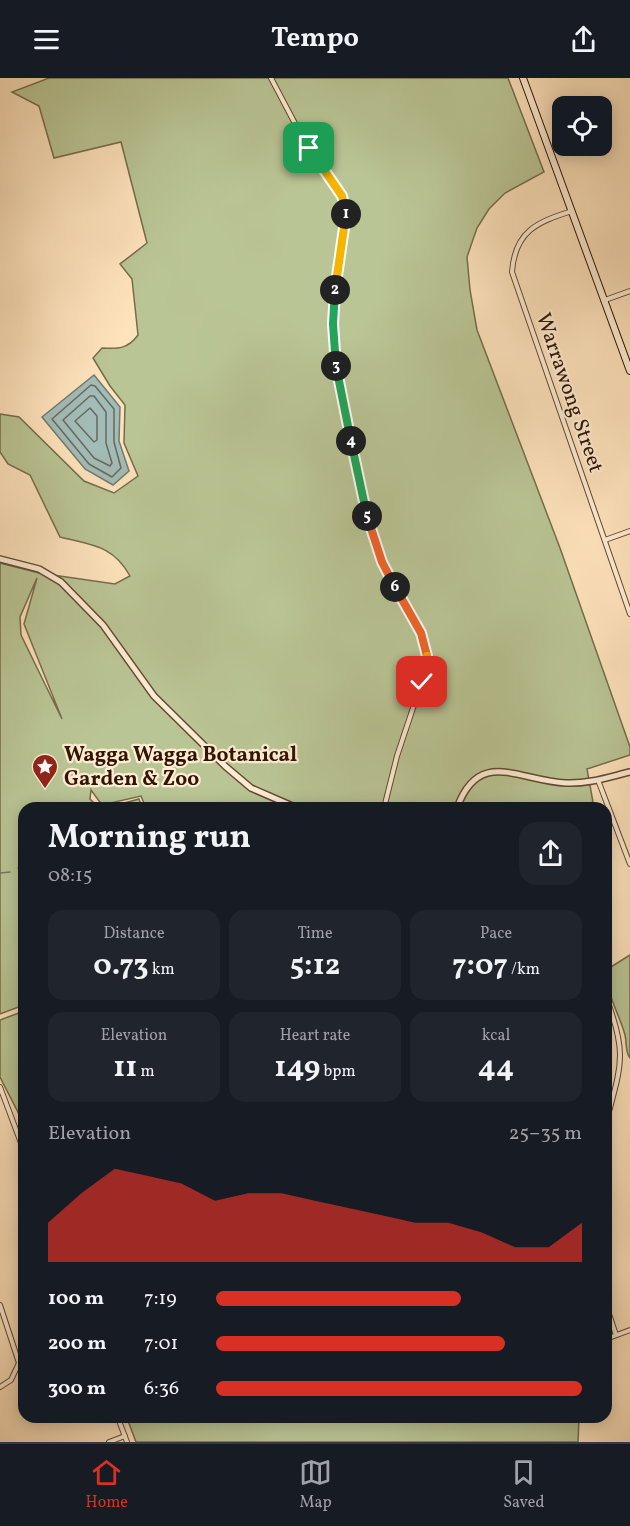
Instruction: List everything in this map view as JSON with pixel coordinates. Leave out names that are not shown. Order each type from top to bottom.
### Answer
[{"type":"main road","points":[[523,78],[630,371]]},
{"type":"street","points":[[271,78],[300,133],[337,188],[345,204],[346,222],[333,306],[333,342],[338,378],[375,543],[391,581],[421,633],[427,653],[425,672],[399,748],[386,802]]},
{"type":"street","name":"Warrawong Street","points":[[573,210],[546,219],[530,229],[518,244],[512,272],[630,614]]},
{"type":"street","points":[[605,300],[630,291]]},
{"type":"street","points":[[604,540],[630,531]]},
{"type":"street","points":[[0,559],[39,569],[61,582],[103,625],[154,696],[225,766],[251,788],[283,802]]},
{"type":"street","points":[[460,802],[469,783],[489,772],[566,783],[598,780],[630,772]]},
{"type":"street","points":[[598,780],[606,802]]},
{"type":"street","points":[[612,817],[630,864]]},
{"type":"street","points":[[612,1015],[619,1035],[622,1064],[612,1101]]},
{"type":"street","points":[[622,1064],[630,1064]]},
{"type":"street","points":[[0,1087],[18,1135]]},
{"type":"street","points":[[0,1305],[18,1360]]},
{"type":"street","points":[[612,1323],[616,1335]]},
{"type":"street","points":[[612,1337],[630,1330]]},
{"type":"street","points":[[0,1387],[11,1380],[18,1365]]},
{"type":"street","points":[[120,1423],[127,1442]]},
{"type":"street","points":[[109,1442],[125,1436]]},
{"type":"green space","points":[[49,78],[508,78],[544,172],[505,193],[489,209],[477,228],[467,257],[477,330],[560,548],[630,747],[630,755],[587,769],[593,802],[144,802],[141,796],[115,802],[100,802],[91,790],[90,799],[93,802],[18,802],[18,1007],[0,1014],[0,563],[39,573],[115,584],[130,576],[109,552],[60,537],[30,475],[8,464],[0,452],[0,414],[19,417],[84,481],[114,493],[138,476],[124,443],[125,405],[93,358],[102,348],[122,347],[138,335],[132,279],[120,264],[147,243],[121,142],[54,158],[39,106],[12,92]],"holes":[[[37,578],[24,624],[62,719],[21,635],[20,617]]]},
{"type":"green space","points":[[630,955],[630,1058],[625,1035],[612,1000],[612,966]]},
{"type":"green space","points":[[18,1013],[18,1112],[0,1077],[0,1020]]},
{"type":"green space","points":[[129,1423],[579,1423],[578,1442],[136,1442]]},
{"type":"water","points":[[94,375],[120,407],[119,441],[129,471],[113,485],[85,469],[42,417]]},
{"type":"waterway","points":[[0,873],[10,872]]},
{"type":"place","name":"Wagga Wagga Botanical Garden & Zoo","points":[[45,790]]},
{"type":"route","points":[[309,148],[337,188],[345,204],[346,222],[333,306],[335,359],[363,498],[375,543],[382,562],[425,643],[427,662],[422,682]]}]
